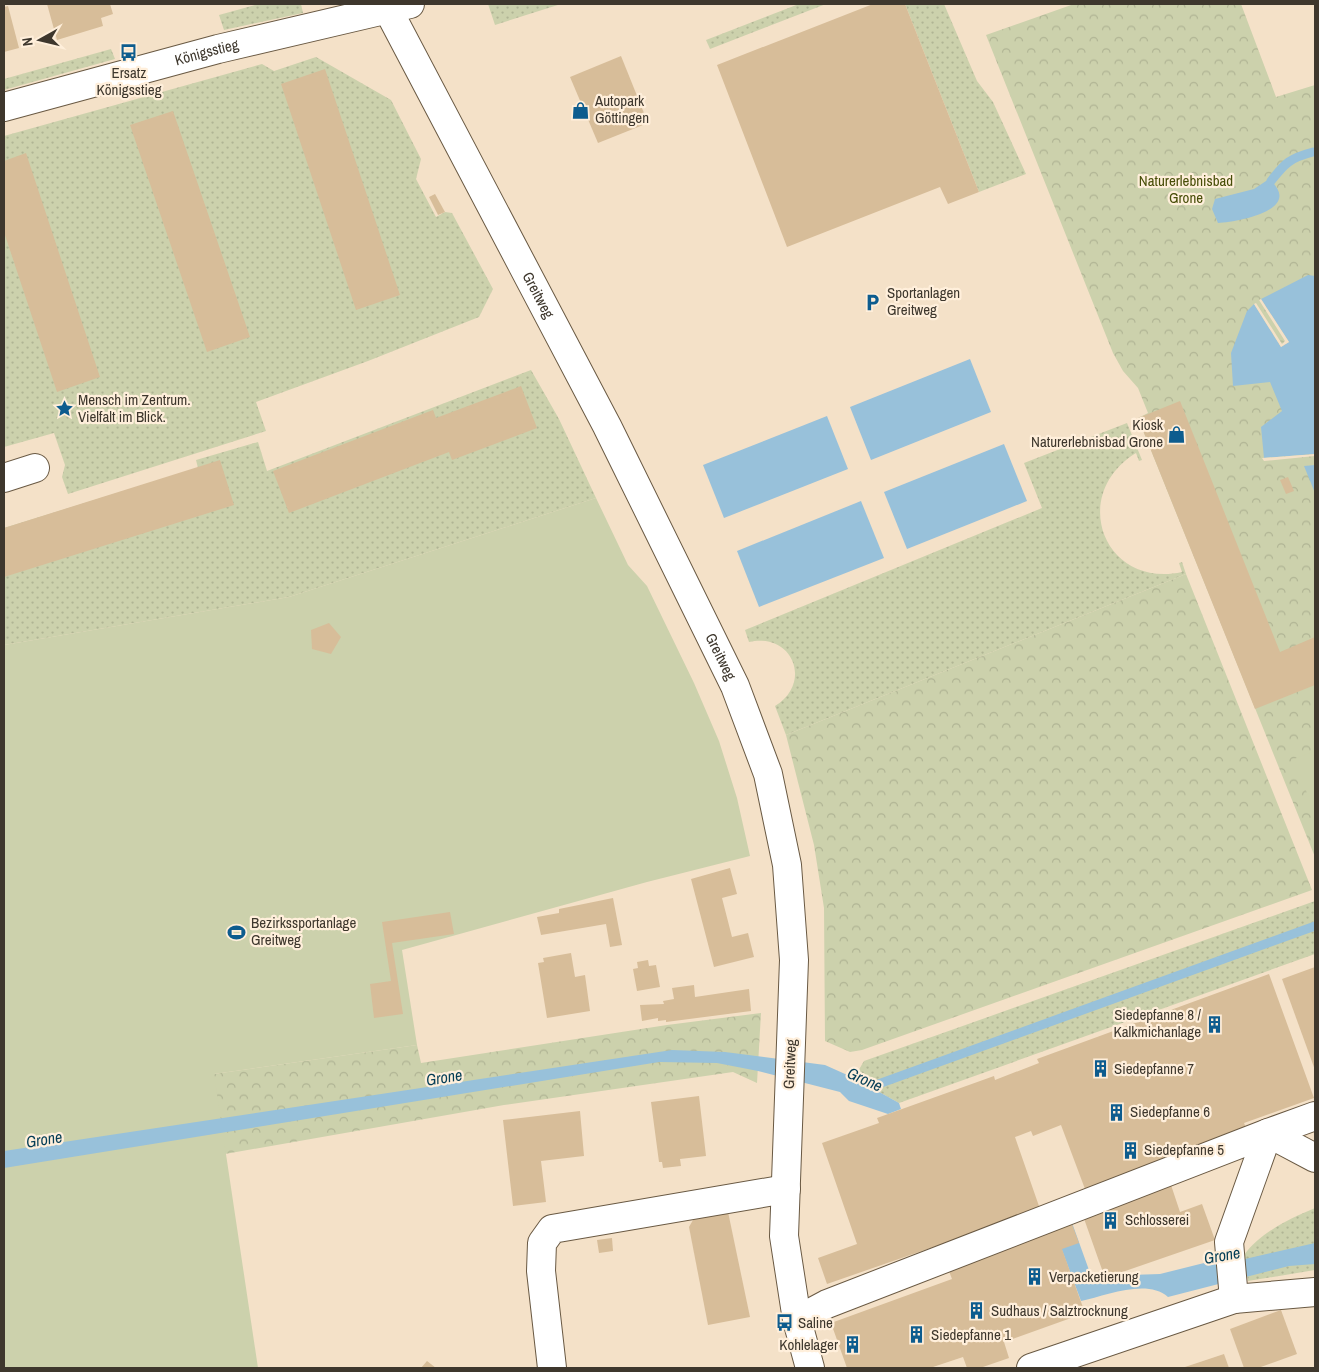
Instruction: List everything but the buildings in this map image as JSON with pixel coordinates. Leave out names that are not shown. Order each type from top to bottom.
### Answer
[{"type":"street","name":"Königsstieg","points":[[4,107],[218,49],[395,6]]},
{"type":"street","name":"Greitweg","points":[[395,6],[607,426],[739,695],[768,774],[788,865],[794,960],[784,1236],[797,1320],[810,1368]]},
{"type":"street","points":[[4,478],[35,468]]},
{"type":"street","points":[[797,1320],[827,1304],[1315,1116]]},
{"type":"street","points":[[1268,1133],[1315,1158]]},
{"type":"street","points":[[1234,1299],[1228,1242],[1268,1133]]},
{"type":"street","points":[[552,1368],[541,1271],[542,1243],[552,1229],[786,1189]]},
{"type":"street","points":[[1031,1368],[1234,1299],[1315,1292]]},
{"type":"green space","points":[[259,4],[301,4],[303,13],[224,30],[219,15]]},
{"type":"green space","points":[[488,4],[561,4],[495,25]]},
{"type":"green space","points":[[799,4],[826,4],[710,49],[706,40]]},
{"type":"green space","points":[[905,4],[944,4],[977,81],[993,102],[1026,174],[979,192]]},
{"type":"green space","name":"Naturerlebnisbad Grone","points":[[1074,4],[1241,4],[1276,97],[1315,85],[1315,857],[1138,418],[1148,413],[1138,388],[1123,371],[1113,353],[986,35]]},
{"type":"green space","points":[[111,49],[115,59],[4,90],[4,79]]},
{"type":"green space","points":[[316,57],[391,100],[421,159],[416,179],[436,217],[445,212],[452,213],[493,289],[479,317],[368,361],[256,402],[266,431],[68,494],[62,477],[65,465],[54,433],[4,447],[4,136],[262,64],[274,71]]},
{"type":"green space","points":[[531,370],[559,419],[596,498],[289,597],[4,645],[4,528],[198,468],[196,460],[258,442],[267,471]]},
{"type":"green space","points":[[1127,423],[1142,460],[1139,461],[1136,453],[1115,471],[1104,492],[1100,514],[1104,535],[1115,553],[1132,566],[1155,573],[1182,572],[1179,563],[1182,562],[1186,574],[786,735],[775,706],[787,696],[793,685],[795,673],[793,662],[787,652],[777,645],[764,641],[749,642],[745,630],[1042,508],[1024,463]]},
{"type":"green space","name":"Bezirkssportanlage Greitweg","points":[[596,498],[628,565],[647,586],[694,683],[719,741],[737,798],[750,856],[647,882],[402,950],[417,1045],[214,1074],[258,1368],[4,1368],[4,645],[289,597]]},
{"type":"green space","points":[[1186,574],[1312,890],[862,1050],[850,1052],[825,1041],[824,908],[814,845],[786,735]]},
{"type":"green space","points":[[1315,751],[1315,814],[1294,759]]},
{"type":"green space","points":[[1315,901],[1315,954],[899,1103],[854,1078],[864,1061]]},
{"type":"green space","points":[[761,1013],[757,1083],[733,1072],[504,1105],[225,1154],[4,1104],[417,1045],[421,1063],[667,1025]]},
{"type":"green space","points":[[1315,1208],[1315,1270],[1248,1281],[1244,1255],[1251,1247],[1276,1227]]},
{"type":"water","points":[[1269,179],[1278,190],[1279,199],[1274,206],[1252,217],[1218,223],[1212,209],[1215,199],[1254,189]]},
{"type":"water","points":[[1308,275],[1315,276],[1315,454],[1264,458],[1261,427],[1282,411],[1270,382],[1233,386],[1231,353],[1247,311],[1254,304],[1281,347],[1289,342],[1261,299]]},
{"type":"water","points":[[970,359],[991,412],[871,460],[850,407]]},
{"type":"water","points":[[827,416],[848,469],[724,518],[703,465]]},
{"type":"water","points":[[1004,444],[1027,501],[907,549],[884,492]]},
{"type":"water","points":[[1315,465],[1315,493],[1304,466]]},
{"type":"water","points":[[861,501],[884,558],[759,607],[737,551]]},
{"type":"water","points":[[672,1050],[725,1052],[825,1065],[854,1078],[899,1103],[901,1109],[888,1114],[849,1101],[840,1092],[758,1071],[717,1063],[659,1062],[4,1168],[4,1151]]},
{"type":"water","points":[[1071,1220],[1094,1284],[1130,1275],[1160,1274],[1216,1260],[1245,1259],[1315,1243],[1315,1264],[1289,1266],[1168,1297],[1149,1289],[1138,1289],[1081,1301],[1054,1229]]},
{"type":"pier","points":[[1261,299],[1289,342],[1281,347],[1254,304],[1256,303],[1282,344],[1285,341],[1259,300]]},
{"type":"pier","points":[[1315,454],[1315,456],[1264,461],[1262,458]]},
{"type":"waterway","points":[[1271,181],[1289,162],[1313,152]]},
{"type":"waterway","name":"Grone","points":[[859,1091],[1315,926]]},
{"type":"place","name":"Ersatz Königsstieg","points":[[129,52]]},
{"type":"place","name":"Autopark Göttingen","points":[[581,110]]},
{"type":"place","name":"Sportanlagen Greitweg","points":[[873,302]]},
{"type":"place","name":"Mensch im Zentrum. Vielfalt im Blick.","points":[[64,409]]},
{"type":"place","name":"Kiosk Naturerlebnisbad Grone","points":[[1177,434]]},
{"type":"place","name":"Bezirkssportanlage Greitweg","points":[[237,932]]},
{"type":"place","name":"Siedepfanne 8 / Kalkmichanlage","points":[[1215,1024]]},
{"type":"place","name":"Siedepfanne 7","points":[[1100,1069]]},
{"type":"place","name":"Siedepfanne 6","points":[[1116,1112]]},
{"type":"place","name":"Siedepfanne 5","points":[[1130,1150]]},
{"type":"place","name":"Schlosserei","points":[[1111,1220]]},
{"type":"place","name":"Verpacketierung","points":[[1035,1277]]},
{"type":"place","name":"Sudhaus / Salztrocknung","points":[[977,1311]]},
{"type":"place","name":"Saline","points":[[784,1323]]},
{"type":"place","name":"Siedepfanne 1","points":[[917,1335]]},
{"type":"place","name":"Kohlelager","points":[[852,1345]]}]
